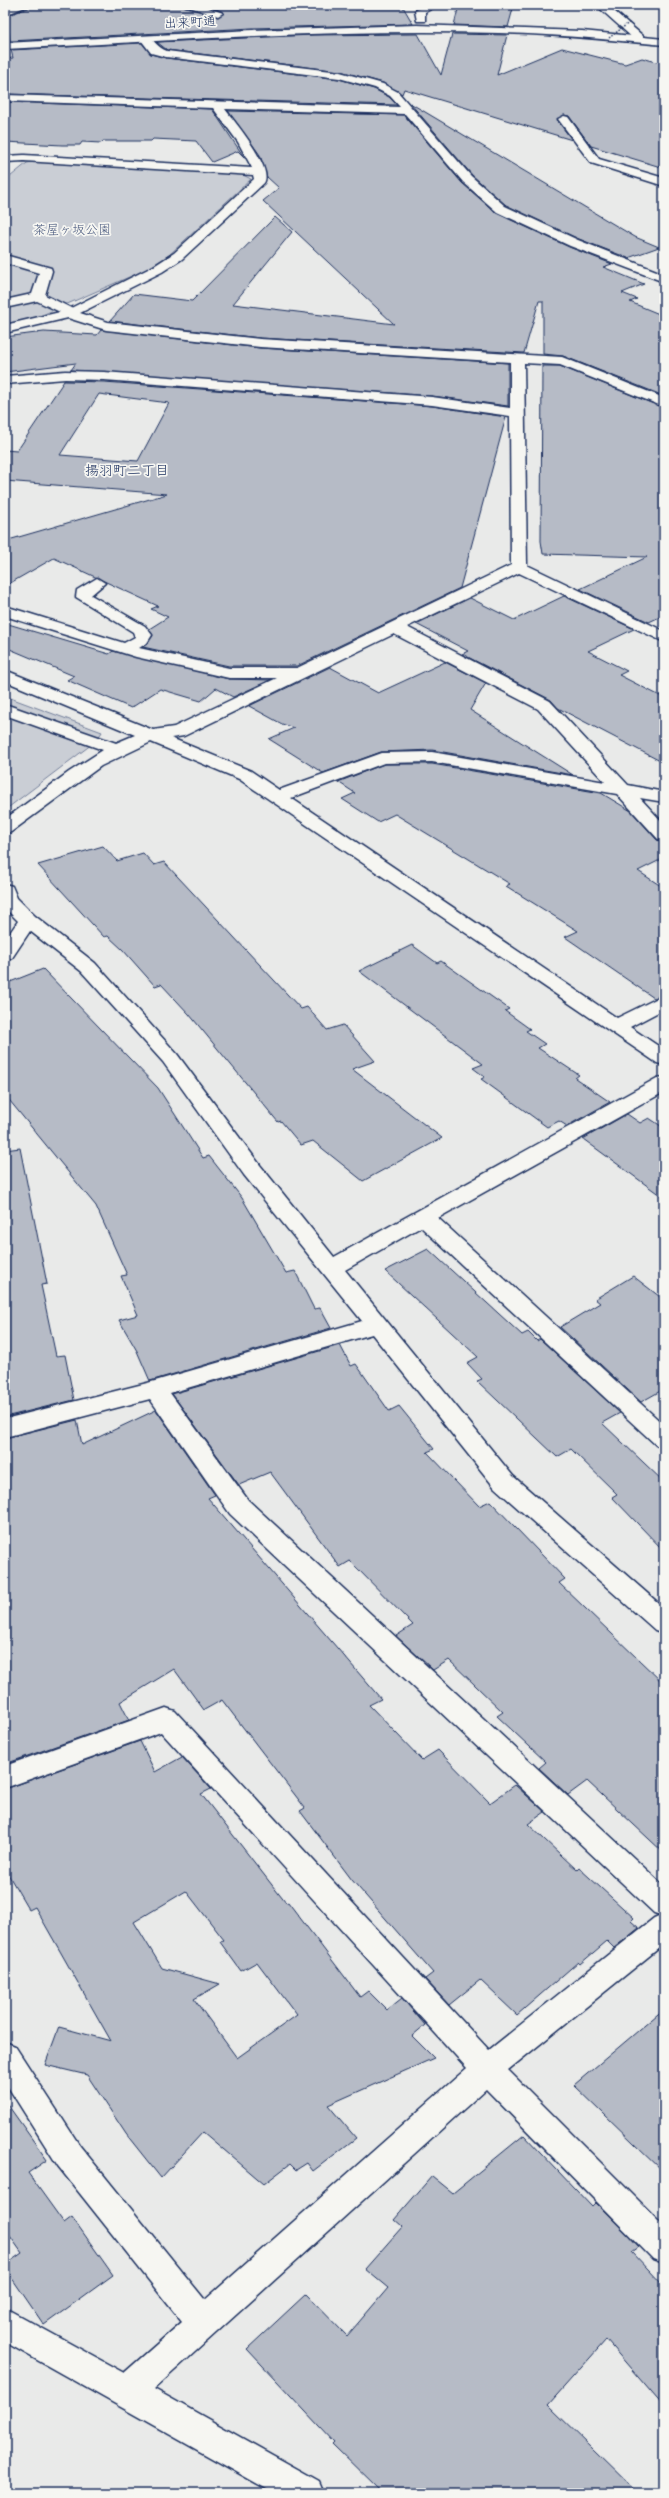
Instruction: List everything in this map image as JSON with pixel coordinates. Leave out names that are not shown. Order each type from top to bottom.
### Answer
[{"type":"street","points":[[5,12],[25,5]]},
{"type":"street","points":[[188,5],[221,13]]},
{"type":"street","points":[[421,19],[420,11],[434,5]]},
{"type":"street","points":[[601,5],[640,33]]},
{"type":"street","name":"出来町通","points":[[5,38],[227,26],[421,19],[629,24]]},
{"type":"street","name":"出来町通","points":[[5,46],[284,32],[440,27],[561,32],[640,33],[664,42]]},
{"type":"street","points":[[146,40],[155,51],[166,54],[359,79],[394,94],[466,179],[501,209],[574,243],[664,278]]},
{"type":"street","points":[[5,98],[408,111]]},
{"type":"street","points":[[5,329],[69,314],[141,278],[178,256],[260,180],[260,172],[253,158],[216,106]]},
{"type":"street","points":[[564,119],[595,161],[664,182]]},
{"type":"street","points":[[8,164],[24,158],[260,172]]},
{"type":"street","points":[[5,259],[46,271],[38,297]]},
{"type":"street","points":[[5,304],[38,297],[63,308],[69,314],[106,326],[260,343],[562,361],[664,403]]},
{"type":"street","points":[[517,359],[516,413],[519,567]]},
{"type":"street","points":[[5,380],[65,375],[104,376],[432,401],[516,413]]},
{"type":"street","points":[[5,828],[77,775],[118,750],[150,736],[178,732],[396,628],[519,567]]},
{"type":"street","points":[[519,567],[664,637]]},
{"type":"street","points":[[97,582],[83,593],[84,597],[139,629],[144,635],[141,640],[126,649]]},
{"type":"street","points":[[5,611],[126,649],[229,673],[301,673]]},
{"type":"street","points":[[396,628],[544,705],[664,835]]},
{"type":"street","points":[[5,675],[245,775],[279,796],[664,1059]]},
{"type":"street","points":[[5,709],[118,750]]},
{"type":"street","points":[[279,796],[382,758],[432,757],[664,797]]},
{"type":"street","points":[[5,890],[8,900],[28,920],[88,968],[170,1058],[252,1170],[504,1482],[664,1623]]},
{"type":"street","points":[[5,954],[28,920]]},
{"type":"street","points":[[617,1026],[664,1001]]},
{"type":"street","points":[[331,1268],[664,1083]]},
{"type":"street","points":[[422,1217],[664,1439]]},
{"type":"street","points":[[5,1428],[155,1389],[377,1325]]},
{"type":"street","points":[[155,1389],[239,1507],[664,1904]]},
{"type":"street","points":[[5,1777],[166,1719],[487,2070],[664,2248]]},
{"type":"street","points":[[127,2392],[487,2070],[664,1927]]},
{"type":"street","points":[[5,2056],[69,2156],[203,2323]]},
{"type":"street","points":[[5,2324],[307,2493]]},
{"type":"path","points":[[608,38],[629,24]]},
{"type":"green space","name":"茶屋ヶ坂公園","points":[[37,161],[241,174],[251,179],[169,255],[145,270],[40,316],[5,325],[5,181],[27,163]]},
{"type":"green space","points":[[5,696],[102,732],[96,741],[5,810]]},
{"type":"building","points":[[37,5],[182,5],[218,17],[224,12],[205,5],[402,5],[413,24],[252,28],[10,41],[6,16]]},
{"type":"building","points":[[459,5],[514,5],[508,27],[454,25]]},
{"type":"building","points":[[418,34],[441,75],[452,34],[507,35],[497,75],[562,48],[625,64],[642,58],[664,64],[664,168],[591,146],[569,116],[564,115],[557,120],[572,140],[404,89],[402,94],[383,83],[340,71],[167,50],[157,42],[313,35]]},
{"type":"building","points":[[142,43],[151,54],[166,58],[339,79],[374,89],[389,97],[397,105],[5,94],[5,59],[13,58],[11,50]]},
{"type":"building","points":[[5,102],[212,109],[244,157],[238,151],[212,162],[196,141],[153,139],[151,141],[103,141],[101,143],[82,142],[80,145],[5,142]]},
{"type":"building","points":[[410,103],[635,237],[659,247],[628,258],[579,239],[506,205],[472,175]]},
{"type":"building","points":[[228,111],[404,115],[462,183],[496,213],[569,247],[612,264],[603,267],[644,284],[622,293],[637,299],[630,302],[664,316],[664,396],[563,356],[543,354],[543,301],[539,301],[524,353],[260,338],[110,321],[134,294],[192,301],[275,217],[292,232],[233,304],[394,324],[263,201],[279,188],[267,177],[260,155]]},
{"type":"building","points":[[101,330],[260,348],[508,363],[508,406],[432,396],[71,370],[76,363],[5,372],[5,337],[44,332],[97,335]]},
{"type":"building","points":[[542,366],[560,366],[664,408],[664,615],[649,622],[580,589],[647,557],[543,554],[541,541]]},
{"type":"building","points":[[64,381],[104,382],[432,406],[506,417],[460,588],[297,666],[229,666],[143,647],[153,636],[149,629],[168,617],[151,609],[158,606],[54,558],[5,586],[5,541],[167,494],[5,481],[5,450],[17,451]],"holes":[[[99,394],[169,403],[138,461],[60,455]]]},
{"type":"building","points":[[564,596],[634,629],[588,651],[627,671],[619,675],[664,698],[664,763],[558,708],[551,700],[462,654],[468,651],[416,624],[470,598],[514,620]]},
{"type":"building","points":[[5,623],[109,654],[113,651],[229,679],[270,680],[233,697],[216,688],[201,701],[160,689],[131,708],[67,680],[74,676],[5,647]]},
{"type":"building","points":[[445,662],[486,683],[470,710],[573,775],[432,750],[381,752],[323,773],[269,739],[294,728],[282,724],[249,706],[330,667],[378,693]]},
{"type":"building","points":[[384,764],[432,764],[601,793],[631,811],[657,840],[664,841],[664,858],[638,871],[664,888],[664,994],[654,998],[565,937],[578,931],[506,886],[510,884],[395,814],[378,822],[342,799],[355,793],[338,782]]},
{"type":"building","points":[[103,846],[117,861],[143,853],[154,865],[164,862],[301,1009],[307,1007],[327,1030],[343,1025],[375,1061],[352,1069],[442,1138],[363,1181],[313,1141],[301,1145],[281,1121],[278,1122],[189,1014],[161,984],[155,986],[123,950],[108,936],[104,937],[38,865]]},
{"type":"building","points":[[412,945],[437,963],[441,961],[509,1009],[505,1011],[530,1029],[526,1031],[545,1044],[538,1048],[579,1075],[575,1078],[610,1102],[567,1126],[559,1121],[547,1127],[481,1079],[485,1077],[473,1068],[483,1064],[359,971]]},
{"type":"building","points":[[43,969],[158,1088],[203,1158],[209,1156],[242,1198],[286,1273],[295,1271],[314,1309],[320,1308],[331,1328],[150,1381],[137,1351],[119,1320],[138,1315],[121,1276],[127,1275],[96,1206],[5,1095],[5,984]]},
{"type":"building","points":[[627,1114],[640,1123],[649,1118],[664,1128],[664,1198],[583,1139]]},
{"type":"building","points":[[20,1148],[47,1284],[41,1285],[56,1356],[65,1355],[74,1400],[5,1417],[5,1150]]},
{"type":"building","points":[[428,1249],[522,1335],[528,1332],[537,1341],[540,1339],[620,1413],[602,1423],[664,1482],[664,1551],[612,1497],[617,1494],[571,1449],[557,1457],[477,1381],[482,1379],[467,1363],[478,1357],[385,1271]]},
{"type":"building","points":[[633,1276],[664,1300],[664,1389],[641,1402],[560,1327],[600,1303],[595,1299]]},
{"type":"building","points":[[340,1345],[351,1366],[356,1364],[389,1411],[399,1406],[434,1449],[427,1452],[479,1506],[490,1501],[565,1579],[559,1583],[664,1684],[664,1853],[587,1781],[568,1795],[539,1768],[546,1762],[497,1716],[503,1712],[449,1660],[433,1670],[396,1636],[413,1625],[350,1561],[340,1567],[270,1472],[239,1485],[172,1394]]},
{"type":"building","points":[[156,1410],[215,1495],[208,1498],[381,1699],[369,1705],[422,1760],[438,1750],[490,1803],[515,1785],[545,1812],[528,1824],[577,1870],[579,1868],[634,1918],[631,1921],[639,1928],[614,1948],[607,1941],[580,1964],[578,1962],[517,2015],[480,1980],[449,2005],[425,1979],[433,1973],[352,1880],[300,1811],[305,1808],[222,1700],[204,1710],[174,1669],[120,1702],[129,1720],[5,1764],[5,1438],[77,1420],[82,1445]]},
{"type":"building","points":[[140,1741],[155,1772],[182,1757],[211,1789],[201,1794],[286,1903],[288,1902],[360,1997],[368,1991],[387,2010],[402,1998],[425,2025],[412,2036],[434,2058],[328,2105],[356,2138],[313,2171],[307,2163],[296,2170],[290,2164],[264,2184],[203,2132],[161,2178],[126,2134],[87,2075],[45,2065],[59,2027],[111,2041],[35,1907],[29,1910],[5,1869],[5,1789]],"holes":[[[186,1891],[224,1940],[220,1942],[241,1971],[257,1962],[297,2015],[237,2058],[194,1999],[220,1984],[162,1968],[134,1922]]]},
{"type":"building","points":[[664,2009],[664,2172],[574,2085]]},
{"type":"building","points":[[5,2101],[47,2160],[28,2173],[64,2223],[72,2217],[113,2275],[44,2325],[5,2268],[5,2265],[22,2253],[5,2229]]},
{"type":"building","points":[[524,2135],[592,2207],[596,2203],[630,2237],[639,2247],[632,2252],[664,2286],[664,2407],[606,2340],[548,2405],[638,2493],[382,2493],[332,2444],[334,2442],[247,2349],[306,2294],[347,2336],[388,2288],[365,2269],[402,2227],[394,2220],[432,2176],[453,2193]]},
{"type":"district","name":"揚羽町二丁目","points":[[127,471]]}]
